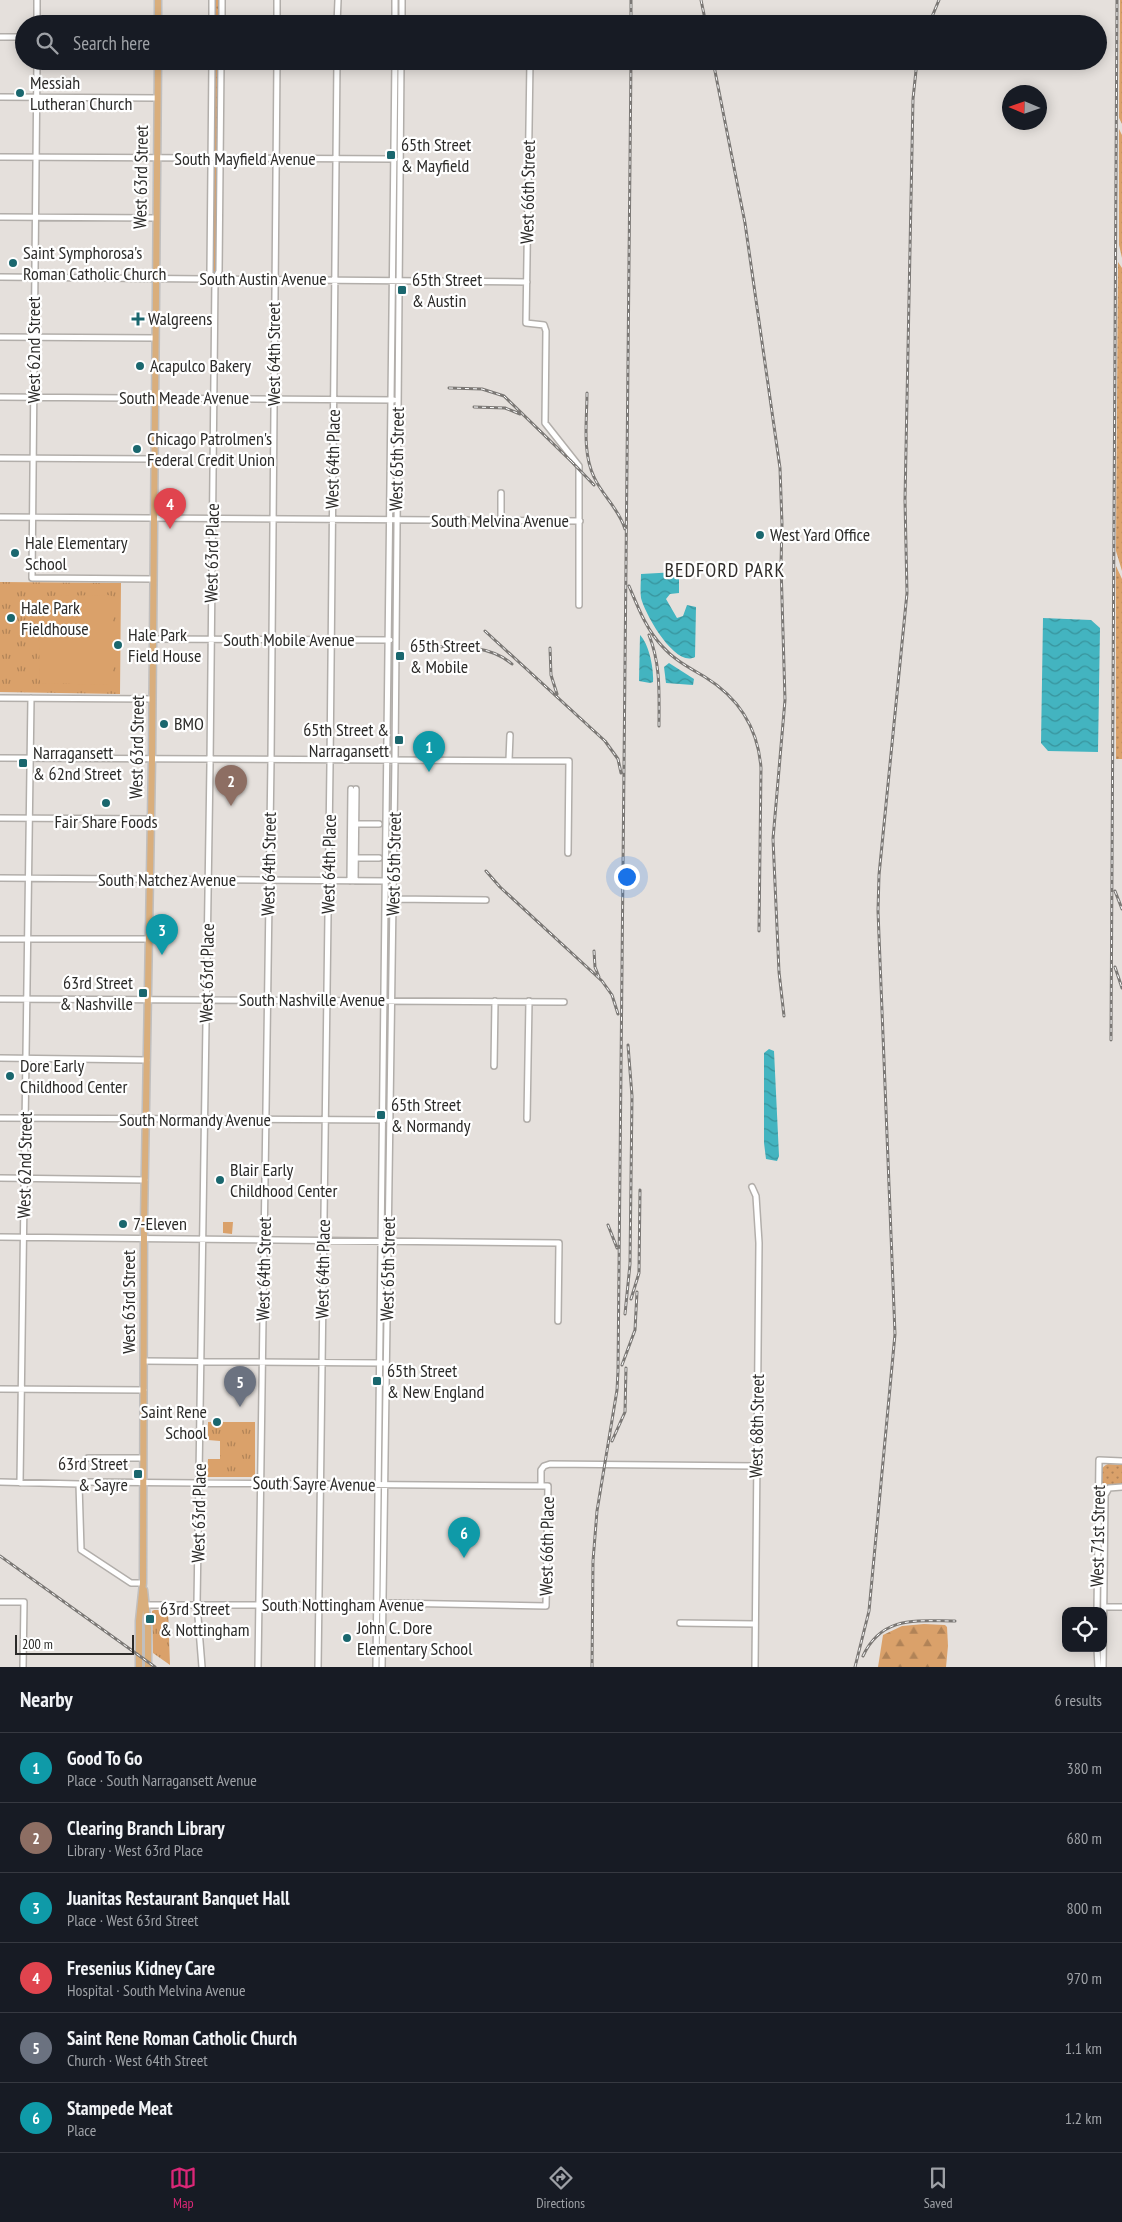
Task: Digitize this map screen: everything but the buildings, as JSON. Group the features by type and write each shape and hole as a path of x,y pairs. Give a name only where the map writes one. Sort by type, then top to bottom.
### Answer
{"main road":[{"path":"158,0 158,15"},
{"name":"West 63rd Street","path":"148,1667 143,1583 144,1238 152,759 158,70"},
{"name":"West 63rd Street","path":"139,1667 144,1605"}],"street":[{"path":"37,0 37,15"},
{"path":"212,0 212,15"},
{"path":"222,0 222,15"},
{"path":"277,0 277,15"},
{"path":"337,15 338,0"},
{"path":"395,0 395,15"},
{"path":"402,0 402,15"},
{"path":"0,37 15,37"},
{"name":"West 62nd Street","path":"37,70 32,578 153,579"},
{"name":"West 63rd Place","path":"212,70 210,273 215,279"},
{"name":"West 63rd Place","path":"202,1667 197,1604 210,759 215,279 219,271 221,70"},
{"name":"West 64th Street","path":"258,1667 271,760 276,70"},
{"name":"West 64th Place","path":"318,1667 332,640 337,70"},
{"name":"West 65th Street","path":"376,1667 385,1485 395,760 397,520 392,367 395,70"},
{"name":"West 65th Street","path":"382,1667 378,1484 388,640 394,400 398,367 401,70"},
{"name":"West 66th Street","path":"530,70 526,323 544,325 546,331 546,423 580,466 580,521"},
{"path":"0,97 157,98"},
{"name":"South Mayfield Avenue","path":"0,157 400,160"},
{"path":"0,217 156,218"},
{"name":"South Austin Avenue","path":"0,277 527,282"},
{"path":"0,337 155,338"},
{"path":"392,367 398,367"},
{"name":"South Meade Avenue","path":"0,397 394,400"},
{"path":"0,458 154,459"},
{"path":"501,493 501,520"},
{"name":"South Melvina Avenue","path":"0,517 580,521"},
{"path":"579,606 580,521"},
{"name":"South Mobile Avenue","path":"153,639 396,640"},
{"path":"0,698 152,699"},
{"name":"West 62nd Street","path":"20,1483 32,698"},
{"path":"509,760 510,735"},
{"path":"0,758 569,761 568,853"},
{"path":"353,881 354,789"},
{"path":"0,818 151,819"},
{"path":"353,824 380,824"},
{"path":"353,858 379,858"},
{"name":"South Natchez Avenue","path":"0,878 393,881"},
{"path":"385,899 486,900"},
{"path":"0,938 149,939"},
{"name":"South Nashville Avenue","path":"0,999 564,1002"},
{"path":"494,1066 495,1001"},
{"path":"527,1118 528,1002"},
{"path":"0,1058 147,1060"},
{"name":"South Normandy Avenue","path":"0,1118 390,1120"},
{"path":"0,1178 145,1180"},
{"name":"West 68th Street","path":"752,1187 756,1196 759,1243 755,1667"},
{"path":"0,1237 559,1243 558,1321"},
{"path":"144,1361 386,1362"},
{"path":"0,1389 144,1390"},
{"path":"88,1458 143,1458"},
{"name":"West 71st Street","path":"1097,1607 1098,1460 1122,1460"},
{"path":"542,1486 541,1470 544,1466 550,1464 756,1466"},
{"path":"0,1482 79,1484 81,1550 131,1583 143,1583"},
{"name":"South Sayre Avenue","path":"86,1482 548,1486"},
{"name":"West 66th Place","path":"546,1606 548,1486"},
{"name":"West 71st Street","path":"1104,1607 1107,1489 1122,1487"},
{"path":"0,1602 24,1602 23,1667"},
{"name":"South Nottingham Avenue","path":"144,1605 546,1606"},
{"path":"1107,1607 1122,1608"},
{"path":"680,1623 755,1624"},
{"path":"1097,1652 1098,1667"},
{"name":"West 71st Street","path":"1103,1652 1103,1667"}],"green space":[{"path":"214,0 219,0 219,15 213,15"},
{"path":"1120,0 1122,0 1122,124 1119,118"},
{"path":"213,70 219,70 218,153 213,152"},
{"path":"1119,129 1122,135 1122,258 1119,245"},
{"path":"213,164 218,164 217,272 212,272"},
{"path":"1118,262 1122,268 1122,571 1116,551"},
{"path":"1116,566 1122,579 1122,759 1116,759"},
{"path":"0,582 121,583 120,694 0,692"},
{"path":"41,596 112,596 112,683 109,685 40,683 38,600"},
{"path":"223,1222 233,1222 232,1234 223,1233"},
{"name":"Saint Rene School","path":"208,1422 255,1422 255,1477 207,1477 208,1459 220,1459 220,1441 208,1440"},
{"path":"1108,1464 1122,1465 1122,1486 1101,1485 1101,1470"},
{"path":"168,1610 170,1665 153,1653 152,1611"},
{"path":"945,1625 947,1627 946,1667 878,1667 883,1635 902,1626"}],"water":[{"path":"679,573 679,593 670,594 666,599 677,618 683,616 687,605 696,607 695,657 687,658 679,655 670,647 648,616 641,598 641,574"},
{"path":"1043,618 1091,620 1100,628 1098,752 1048,751 1041,743"},
{"path":"640,635 646,644 652,664 653,682 650,683 639,681"},
{"path":"669,663 694,679 693,685 666,683 664,667"},
{"path":"769,1049 774,1051 779,1156 777,1161 766,1159 764,1143 764,1053"}],"railway":[{"path":"631,0 631,15"},
{"path":"701,0 704,15"},
{"path":"933,15 939,0"},
{"path":"1111,1040 1117,0"},
{"path":"592,1667 593,1561 597,1511 617,1390 618,1371 631,70"},
{"path":"715,70 745,223 780,468 785,700 773,839 779,972 784,1016"},
{"path":"855,1667 869,1611 895,1334 878,911 879,875 907,593 905,500 913,99 916,70"},
{"path":"449,388 482,389 504,396 574,464"},
{"path":"587,393 586,436 590,467 597,484 619,515 625,529"},
{"path":"474,407 505,408 520,414"},
{"path":"570,460 594,485"},
{"path":"629,586 643,618 656,639 677,660 728,694 745,715 756,740 761,768 759,931"},
{"path":"485,631 605,741 618,759 621,773"},
{"path":"649,635 656,658 659,691 659,726"},
{"path":"414,647 465,647 478,649 502,657 512,664"},
{"path":"550,648 551,675 557,694"},
{"path":"486,871 500,887 602,981 612,995 618,1014"},
{"path":"1115,891 1122,909"},
{"path":"594,951 595,967 599,977"},
{"path":"1115,967 1122,988"},
{"path":"625,1314 630,1264 632,1096 628,1045"},
{"path":"631,1299 639,1273 640,1190"},
{"path":"608,1225 617,1248"},
{"path":"622,1365 635,1330 637,1292"},
{"path":"612,1441 625,1412 626,1368"},
{"path":"0,1556 155,1667"},
{"path":"863,1656 880,1633 890,1627 914,1621 955,1621"}],"place":[{"name":"Messiah Lutheran Church","path":"20,93"},
{"name":"65th Street & Mayfield","path":"391,155"},
{"name":"Saint Symphorosa's Roman Catholic Church","path":"13,263"},
{"name":"65th Street & Austin","path":"402,290"},
{"name":"Walgreens","path":"138,319"},
{"name":"Acapulco Bakery","path":"140,366"},
{"name":"Chicago Patrolmen's Federal Credit Union","path":"137,449"},
{"name":"Fresenius Kidney Care","path":"170,529"},
{"name":"West Yard Office","path":"760,535"},
{"name":"Hale Elementary School","path":"15,553"},
{"name":"Hale Park Fieldhouse","path":"11,618"},
{"name":"Hale Park Field House","path":"118,645"},
{"name":"65th Street & Mobile","path":"400,656"},
{"name":"BMO","path":"164,724"},
{"name":"65th Street & Narragansett","path":"399,740"},
{"name":"Narragansett & 62nd Street","path":"23,763"},
{"name":"Good To Go","path":"429,772"},
{"name":"Fair Share Foods","path":"106,803"},
{"name":"Clearing Branch Library","path":"231,806"},
{"name":"Juanitas Restaurant Banquet Hall","path":"162,955"},
{"name":"63rd Street & Nashville","path":"143,993"},
{"name":"Dore Early Childhood Center","path":"10,1076"},
{"name":"65th Street & Normandy","path":"381,1115"},
{"name":"Blair Early Childhood Center","path":"220,1180"},
{"name":"7-Eleven","path":"123,1224"},
{"name":"65th Street & New England","path":"377,1381"},
{"name":"Saint Rene Roman Catholic Church","path":"240,1407"},
{"name":"Saint Rene School","path":"217,1422"},
{"name":"63rd Street & Sayre","path":"138,1474"},
{"name":"Stampede Meat","path":"464,1558"},
{"name":"63rd Street & Nottingham","path":"150,1619"},
{"name":"John C. Dore Elementary School","path":"347,1638"}],"district":[{"name":"BEDFORD PARK","path":"725,570"}]}
